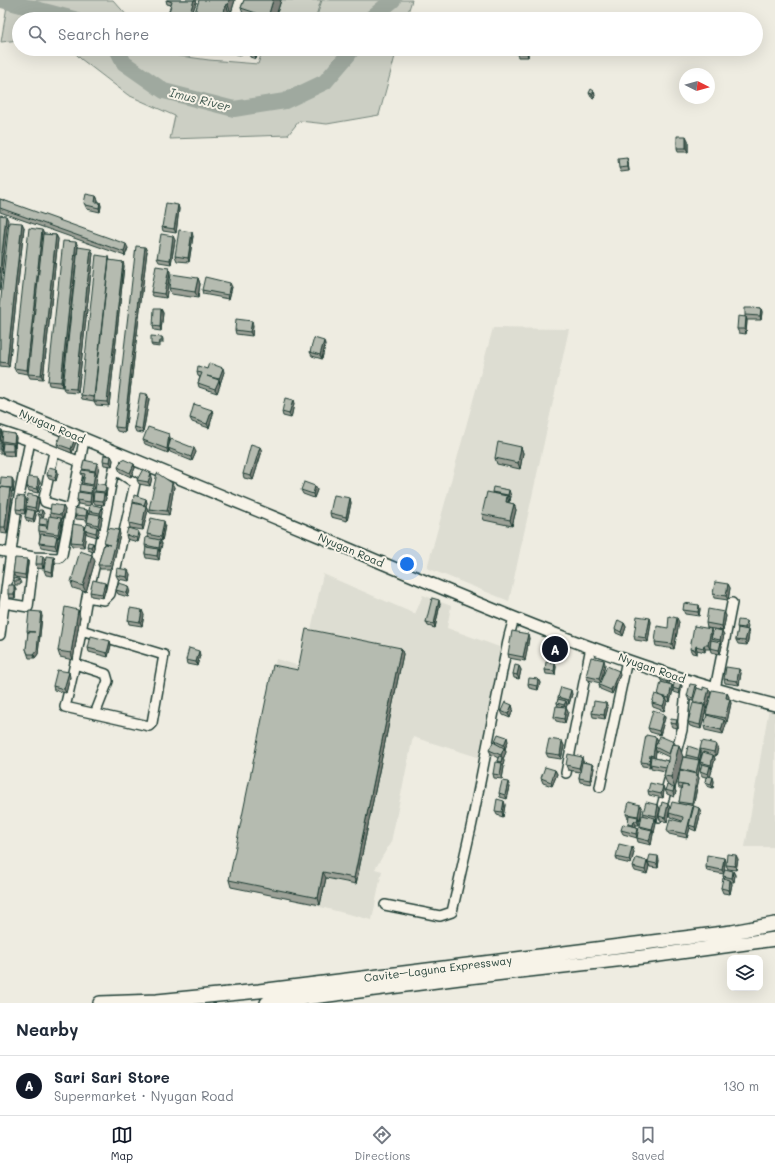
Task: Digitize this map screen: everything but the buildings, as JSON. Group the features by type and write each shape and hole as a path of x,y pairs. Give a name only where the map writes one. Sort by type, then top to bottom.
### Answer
{"highway":[{"name":"Cavite–Laguna Expressway","path":"100,1003 157,1001 252,992 672,940 732,932 775,924"},
{"name":"Cavite–Laguna Expressway","path":"267,1003 460,978 651,956 775,938"}],"main road":[{"name":"Nyugan Road","path":"0,404 514,618 627,660 715,689 775,705"}],"street":[{"path":"0,431 30,441 80,462"},
{"path":"0,551 34,557 59,558 62,556 72,510 84,440"},
{"path":"0,635 17,507 30,441"},
{"path":"54,452 44,498 45,502 72,510"},
{"path":"81,630 164,655 152,723 150,726 65,707 75,664 81,630 87,597 99,547 117,453"},
{"path":"87,597 104,600 110,594 135,483 114,469"},
{"path":"4,603 28,607 34,557"},
{"path":"715,689 732,603"},
{"path":"385,905 440,916 452,912 514,618"},
{"path":"566,773 591,647"},
{"path":"600,787 614,715 627,660"},
{"path":"75,664 106,674 108,680 95,714"},
{"path":"659,818 682,730 687,680"}],"shaded area":[{"path":"8,0 113,0 124,12 12,12 12,41 1,42"},
{"path":"280,0 321,0 317,12 277,12"},
{"path":"322,0 412,0 408,12 318,12"},
{"path":"78,56 180,56 258,64 261,56 395,56 379,115 327,124 299,121 288,135 170,139 175,116 128,95"},
{"path":"493,328 569,329 509,601 427,568"},
{"path":"323,574 415,614 423,595 451,606 447,628 502,648 481,758 413,737 391,842 375,869 382,871 372,920 233,885 276,659 303,667"},
{"path":"769,708 775,710 775,847 745,847"}],"waterway":[{"name":"Imus River","path":"2,0 47,12"},
{"name":"Imus River","path":"378,12 393,0"},
{"name":"Imus River","path":"120,56 124,63 164,91 234,109 285,101 325,82 347,56"}],"place":[{"name":"Sari Sari Store","path":"555,649"}]}
